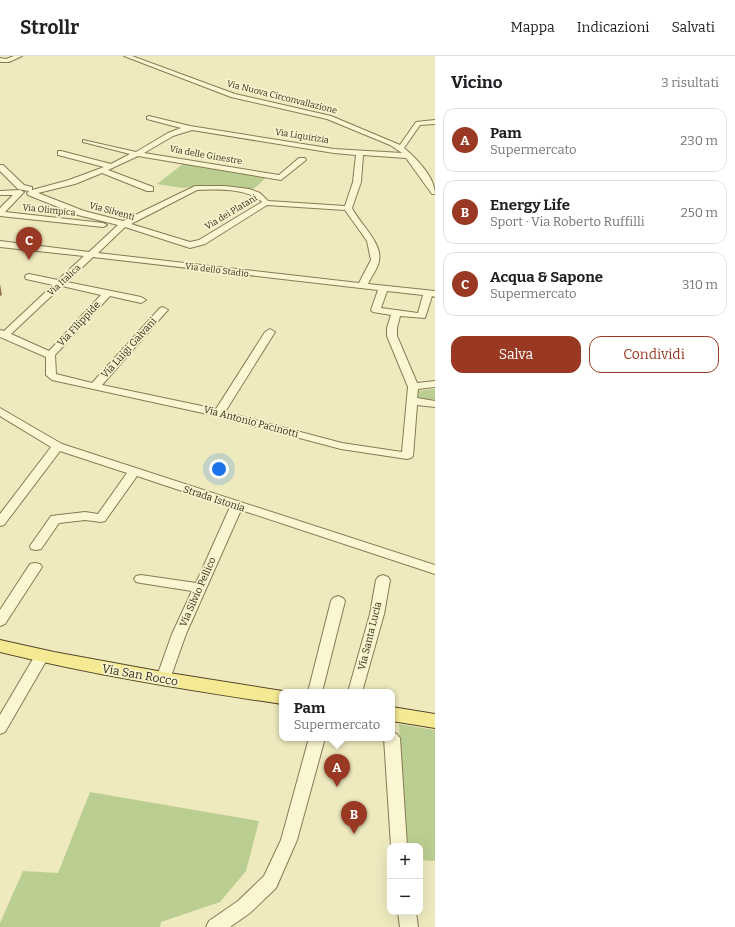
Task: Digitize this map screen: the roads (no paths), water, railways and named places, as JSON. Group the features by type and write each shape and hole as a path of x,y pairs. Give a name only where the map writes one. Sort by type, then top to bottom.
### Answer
{"main road":[{"name":"Via San Rocco","path":"0,646 42,656 163,679 279,697"},
{"path":"395,714 435,721"}],"street":[{"path":"0,60 7,61 19,56"},
{"name":"Via Nuova Circonvallazione","path":"127,56 233,96 329,117 401,148 414,161 435,192"},
{"name":"Via Liquirizia","path":"149,118 192,128 306,147 360,153 410,156"},
{"path":"401,148 418,123 435,122"},
{"name":"Via Liquirizia","path":"0,192 28,192 59,186 137,154 183,129 192,128"},
{"name":"Via delle Ginestre","path":"85,141 263,184 281,178 302,160"},
{"path":"61,153 110,166"},
{"path":"360,153 357,182 348,208 351,215 371,241 375,260 362,286"},
{"path":"0,167 28,192 0,213"},
{"path":"100,170 150,189"},
{"name":"Via dei Platani","path":"190,245 202,242 266,202 263,198 263,184"},
{"name":"Via Italica","path":"2,334 61,283 122,226 195,188 263,184"},
{"name":"Via Silventi","path":"28,192 81,213 190,245"},
{"path":"266,202 348,208"},
{"name":"Via Olimpica","path":"0,213 122,226"},
{"name":"Via dello Stadio","path":"0,244 431,293"},
{"path":"29,277 141,300"},
{"path":"383,288 376,310 422,316 431,293"},
{"name":"Via Filippide","path":"50,355 108,294"},
{"name":"Via Luigi Galvani","path":"95,386 163,310"},
{"path":"396,313 392,328 392,336 413,386 412,401 435,404"},
{"path":"219,413 270,332"},
{"path":"2,334 50,355"},
{"name":"Via Antonio Pacinotti","path":"50,355 49,371 51,375 56,378 219,413 341,446 407,456 412,401"},
{"path":"413,386 435,384"},
{"name":"Strada Istonia","path":"0,411 58,446 435,570"},
{"path":"0,522 58,446"},
{"path":"36,546 56,519 85,516 101,518 134,472"},
{"name":"Via Silvio Pellico","path":"163,679 179,634 237,506"},
{"path":"0,621 35,567"},
{"path":"141,579 200,588"},
{"name":"Via Santa Lucia","path":"357,689 377,614 383,580"},
{"path":"316,689 338,601"},
{"path":"0,728 42,656"},
{"path":"215,927 244,907 270,882 289,840 316,741"},
{"path":"392,741 399,843"},
{"path":"407,915 409,927"}],"place":[{"name":"Acqua & Sapone","path":"29,260"},
{"name":"Pam","path":"337,787"},
{"name":"Energy Life","path":"354,834"}]}
